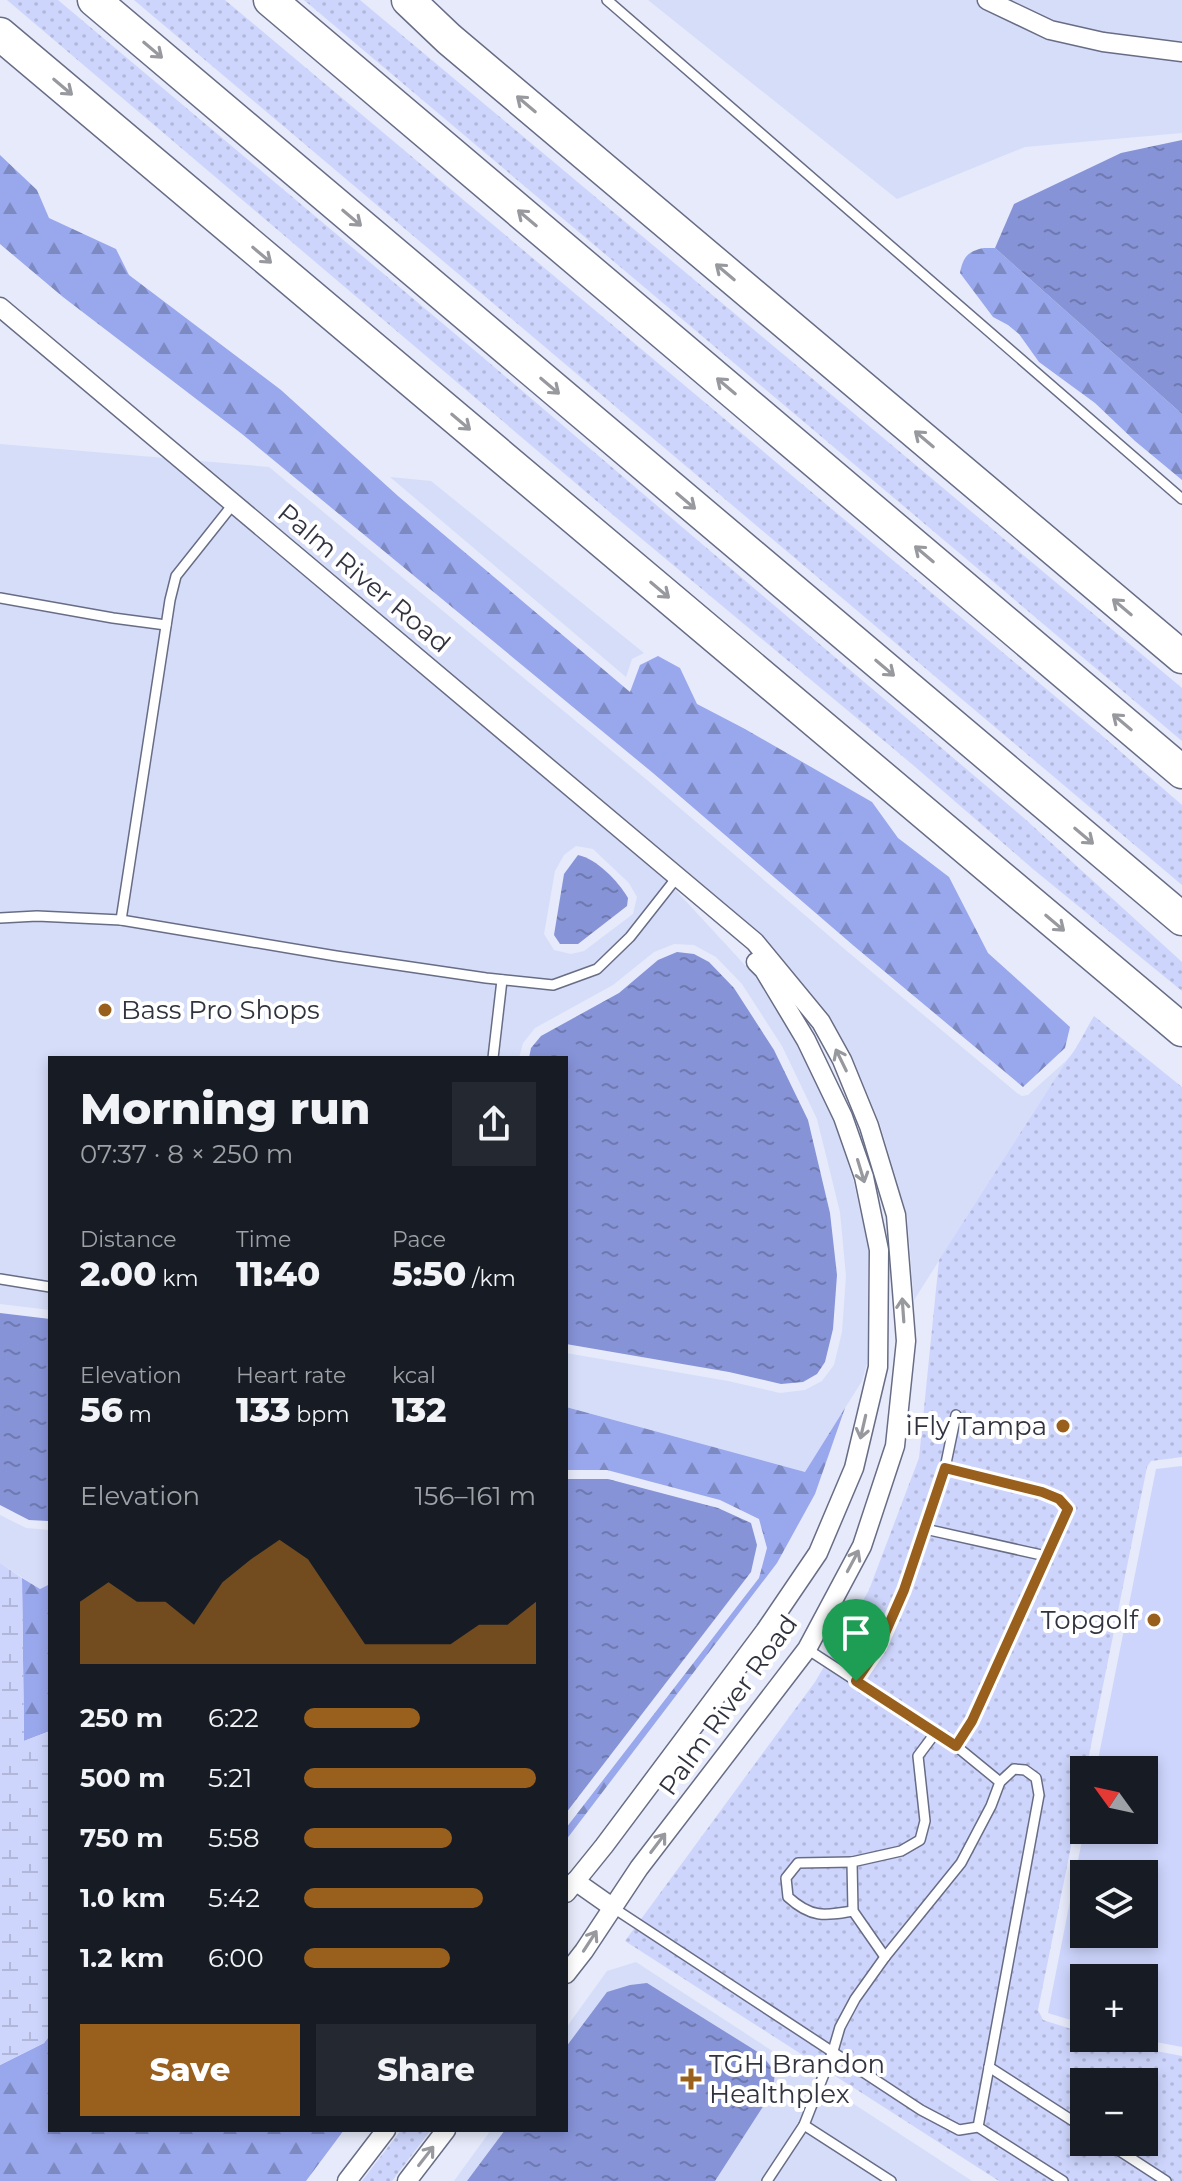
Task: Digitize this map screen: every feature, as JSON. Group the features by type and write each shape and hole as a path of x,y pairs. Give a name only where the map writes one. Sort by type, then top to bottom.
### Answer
{"highway":[{"path":"94,0 1182,919"},
{"path":"270,0 1182,772"},
{"path":"398,0 449,39 1182,657"},
{"path":"408,0 449,39"},
{"path":"0,34 1182,1030"}],"street":[{"path":"987,0 1050,30 1103,42 1182,52"},
{"name":"Palm River Road","path":"0,307 678,876 764,970 806,1040 843,1117 864,1177 879,1250 878,1367 854,1468 818,1553 765,1631 570,1887"},
{"name":"Palm River Road","path":"568,1971 639,1868 807,1649 862,1546 895,1446 906,1341 896,1215 869,1126 842,1060 821,1022 755,942 693,891"},
{"path":"570,1887 612,1907"},
{"path":"347,2181 384,2132"},
{"path":"407,2181 444,2132"}],"lane":[{"path":"607,0 1182,499"},
{"path":"121,920 176,576 234,503"},
{"path":"0,598 166,625"},
{"path":"0,918 37,916 121,920 282,948 553,985 597,969 630,937 678,876"},
{"path":"493,1056 502,980"},
{"path":"0,1279 48,1287"},
{"path":"856,1681 879,1647 904,1590 945,1468 956,1415"},
{"path":"945,1468 1042,1492 1059,1499 1068,1509 972,1721 956,1746"},
{"path":"925,1529 1046,1556"},
{"path":"807,1649 936,1732 1000,1782"},
{"path":"853,1911 824,1916 800,1908 788,1897 786,1878 798,1863 852,1862 901,1851 920,1840 925,1821 918,1756 936,1732"},
{"path":"767,2181 804,2125 847,2013 885,1957 961,1863 1000,1782 1014,1769 1025,1770 1036,1778 1039,1795 978,2127"},
{"path":"852,1862 853,1911 885,1957"},
{"path":"612,1907 921,2110 959,2130 978,2127 1063,2181"},
{"path":"989,2067 1070,2119"},
{"path":"804,2125 891,2181"},
{"path":"1128,2156 1166,2181"}],"shaded area":[{"path":"648,0 1182,0 1182,133 1025,147 897,199"},
{"path":"0,444 165,458 670,884 755,976 797,1044 833,1119 853,1179 869,1250 867,1364 862,1381 805,1472 568,1408 568,1353 780,1393 805,1390 822,1381 834,1365 842,1332 846,1276 840,1212 817,1119 782,1046 742,984 716,957 694,945 674,944 654,952 613,985 535,1028 523,1043 520,1056 48,1056 48,1310 0,1304","holes":["576,846 593,849 629,883 637,897 633,914 584,951 571,954 554,950 544,934 555,871 564,855"]},
{"path":"200,461 269,467 647,780 1017,1093 1028,1095 1067,1060 914,1300 907,1215 880,1124 852,1056 830,1016 764,936"},
{"path":"390,477 431,481 644,653 632,659 626,677"},
{"path":"0,1515 26,1528 48,1530 48,1585 40,1589 0,1563"},
{"name":"TGH Brandon Healthplex","path":"636,1962 972,2181 454,2181 490,2132 568,2132 568,2025 607,1971"}],"green space":[{"path":"7,0 58,0 473,349 1025,819 1182,962 1182,991 612,514"},
{"path":"134,0 225,0 1106,739 1182,805 1182,885"},
{"path":"304,0 360,0 1182,688 1182,741"},
{"path":"0,155 37,190 49,218 116,249 129,275 281,390 398,496 630,692 640,665 658,656 680,668 697,704 872,802 898,838 949,877 988,953 1070,1027 1065,1048 1023,1087 653,773 242,434 63,297 0,244"},
{"path":"984,248 995,248 1182,414 1182,480 1095,403 1039,362 1019,334 993,317 960,273 967,256"},
{"path":"1094,1016 1182,1087 1182,1457 1151,1461 1147,1467 1089,1756 1070,1756 1071,1844 1038,2010 1043,2020 1070,2029 1070,2052 1158,2051 1182,2056 1182,2181 999,2181 625,1941 815,1682 869,1590 919,1458 939,1260"},
{"path":"568,1408 805,1472 845,1408 815,1494 777,1563 568,1837 568,1825 759,1578 767,1548 759,1519 720,1500 607,1470 568,1470"},
{"name":"Topgolf","path":"1182,1466 1182,2047 1158,2042 1158,1964 1070,1964 1070,2020 1048,2013 1070,1901 1070,1948 1158,1948 1158,1860 1078,1860 1081,1844 1158,1844 1158,1756 1099,1756 1156,1469"},
{"path":"0,1563 22,1578 24,1741 48,1732 48,2038 44,2043 0,2065"},
{"path":"22,1578 40,1589 48,1585 48,1732 24,1741"},
{"path":"48,2038 48,2132 343,2132 306,2181 0,2181 0,2065 44,2043"},
{"path":"399,2132 429,2132 392,2181 362,2181"}],"water":[{"path":"1182,140 1182,414 995,248 1014,204 1121,153"},
{"path":"578,855 600,866 613,878 628,898 627,906 578,944 560,944 554,935 564,874"},
{"path":"677,952 694,954 709,962 734,988 774,1050 808,1120 830,1213 837,1275 833,1329 825,1362 817,1374 803,1382 781,1384 568,1344 568,1056 529,1056 531,1048 541,1036 619,993 658,960"},
{"path":"0,1313 48,1319 48,1521 29,1520 0,1505"},
{"path":"568,1479 608,1479 718,1508 751,1523 757,1545 751,1572 568,1810"},
{"name":"TGH Brandon Healthplex","path":"647,1983 761,2054 775,2072 773,2091 715,2181 467,2181 504,2132 568,2132 568,2044 607,1992"}],"place":[{"name":"Bass Pro Shops","path":"105,1010"},
{"name":"iFly Tampa","path":"1063,1426"},
{"name":"Topgolf","path":"1154,1620"},
{"name":"TGH Brandon Healthplex","path":"691,2079"}],"route":[{"path":"945,1468 1042,1492 1059,1499 1068,1509 972,1721 956,1746 856,1681 879,1647 904,1590 945,1468"}]}
